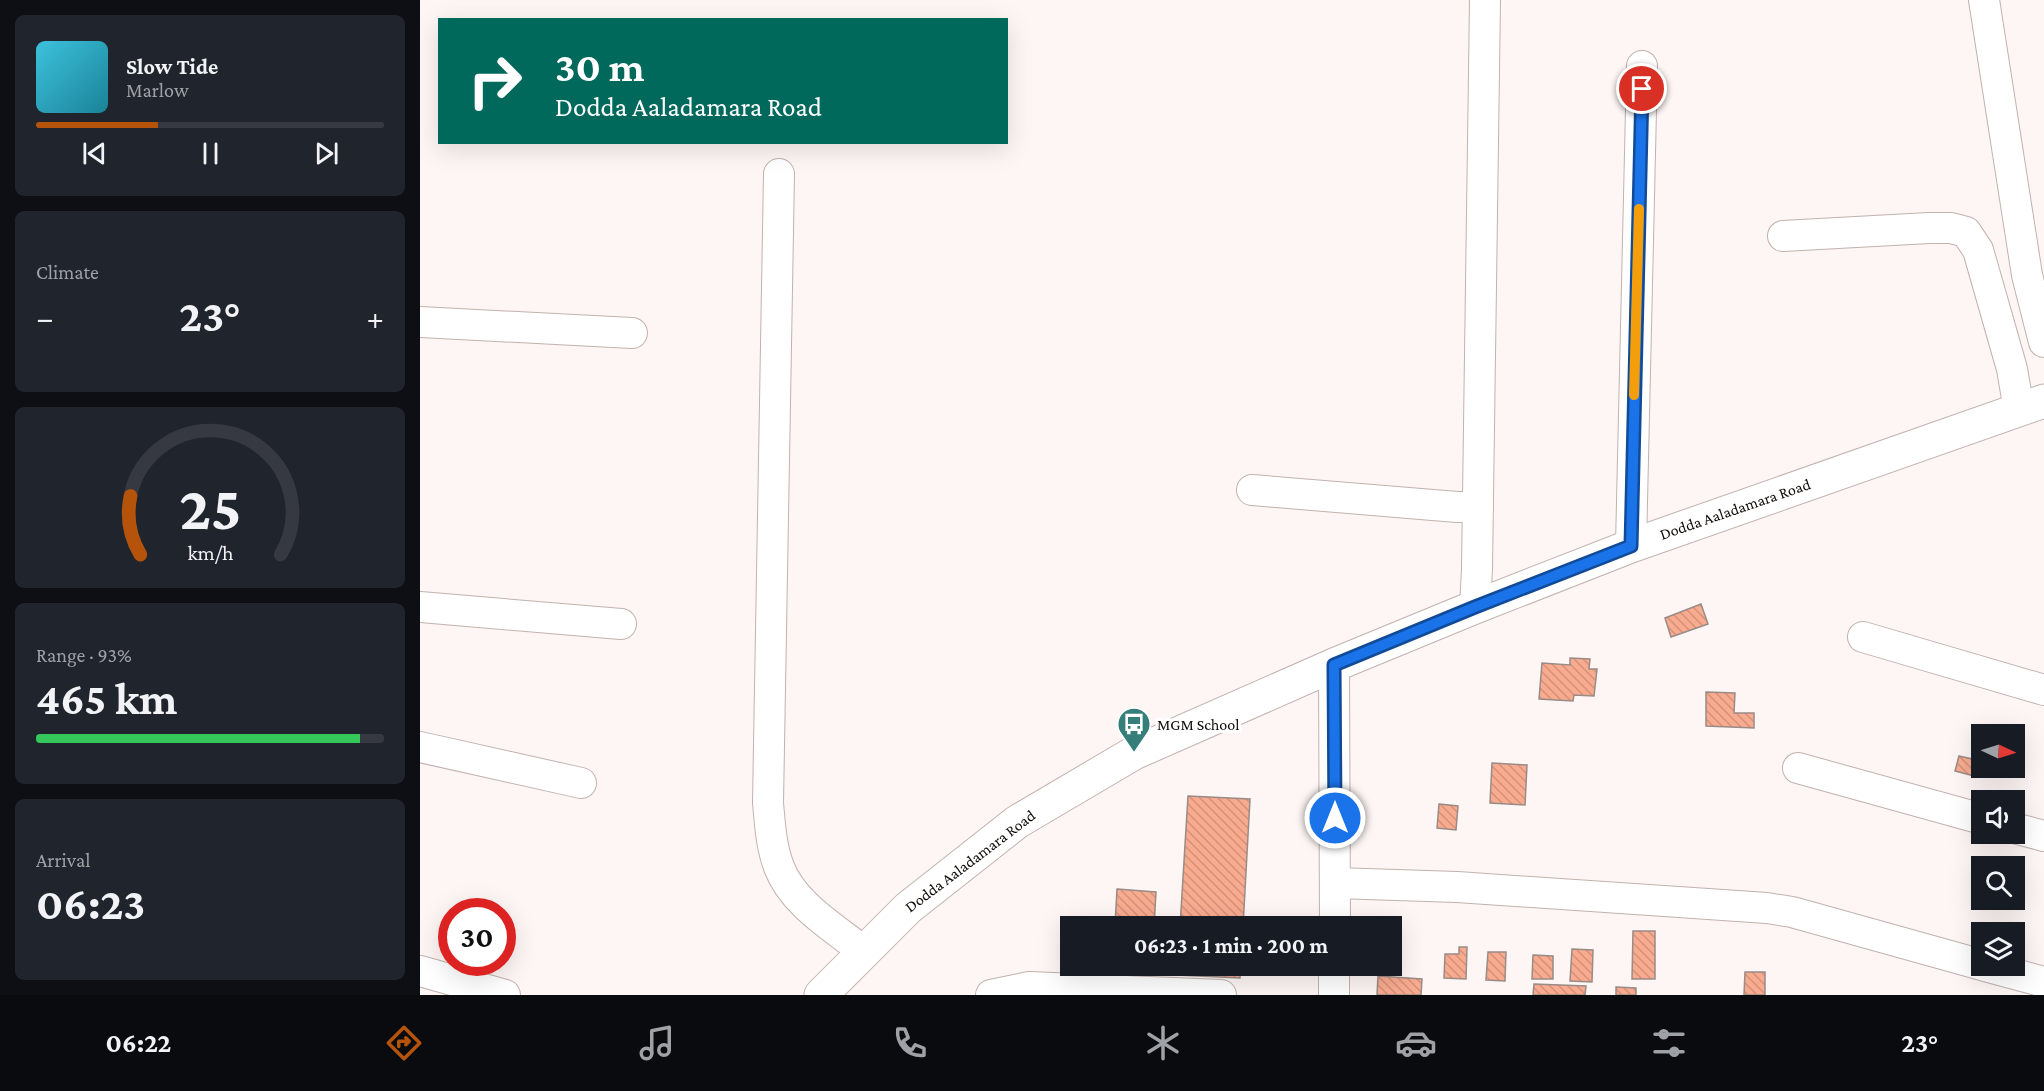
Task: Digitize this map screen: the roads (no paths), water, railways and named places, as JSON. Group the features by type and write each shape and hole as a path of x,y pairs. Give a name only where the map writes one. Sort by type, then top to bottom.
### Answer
{"main road":[{"name":"Dodda Aaladamara Road","path":"821,995 908,908 1017,822 1134,753 1334,665 1631,546 2032,405"}],"street":[{"path":"1475,607 1485,0"},
{"path":"1984,0 2027,275 2044,342"},
{"path":"1631,546 1642,66"},
{"path":"779,174 768,803 771,834 779,868 799,900 863,951"},
{"path":"1783,236 1929,228 1951,228 1966,232 1978,250 2012,369 2032,405"},
{"path":"420,322 632,333"},
{"path":"1251,490 1478,507"},
{"path":"420,607 621,624"},
{"path":"1863,637 2044,690"},
{"path":"1334,665 1335,916"},
{"path":"420,747 581,783"},
{"path":"1798,768 1971,816"},
{"path":"2025,831 2044,836"},
{"path":"1336,883 1458,887 1767,908 1792,912 1971,963"},
{"path":"420,971 505,995"},
{"path":"1334,976 1334,995"},
{"path":"2021,976 2044,982"},
{"path":"991,995 1029,987 1221,995"}],"place":[{"name":"MGM School","path":"1134,753"}]}
